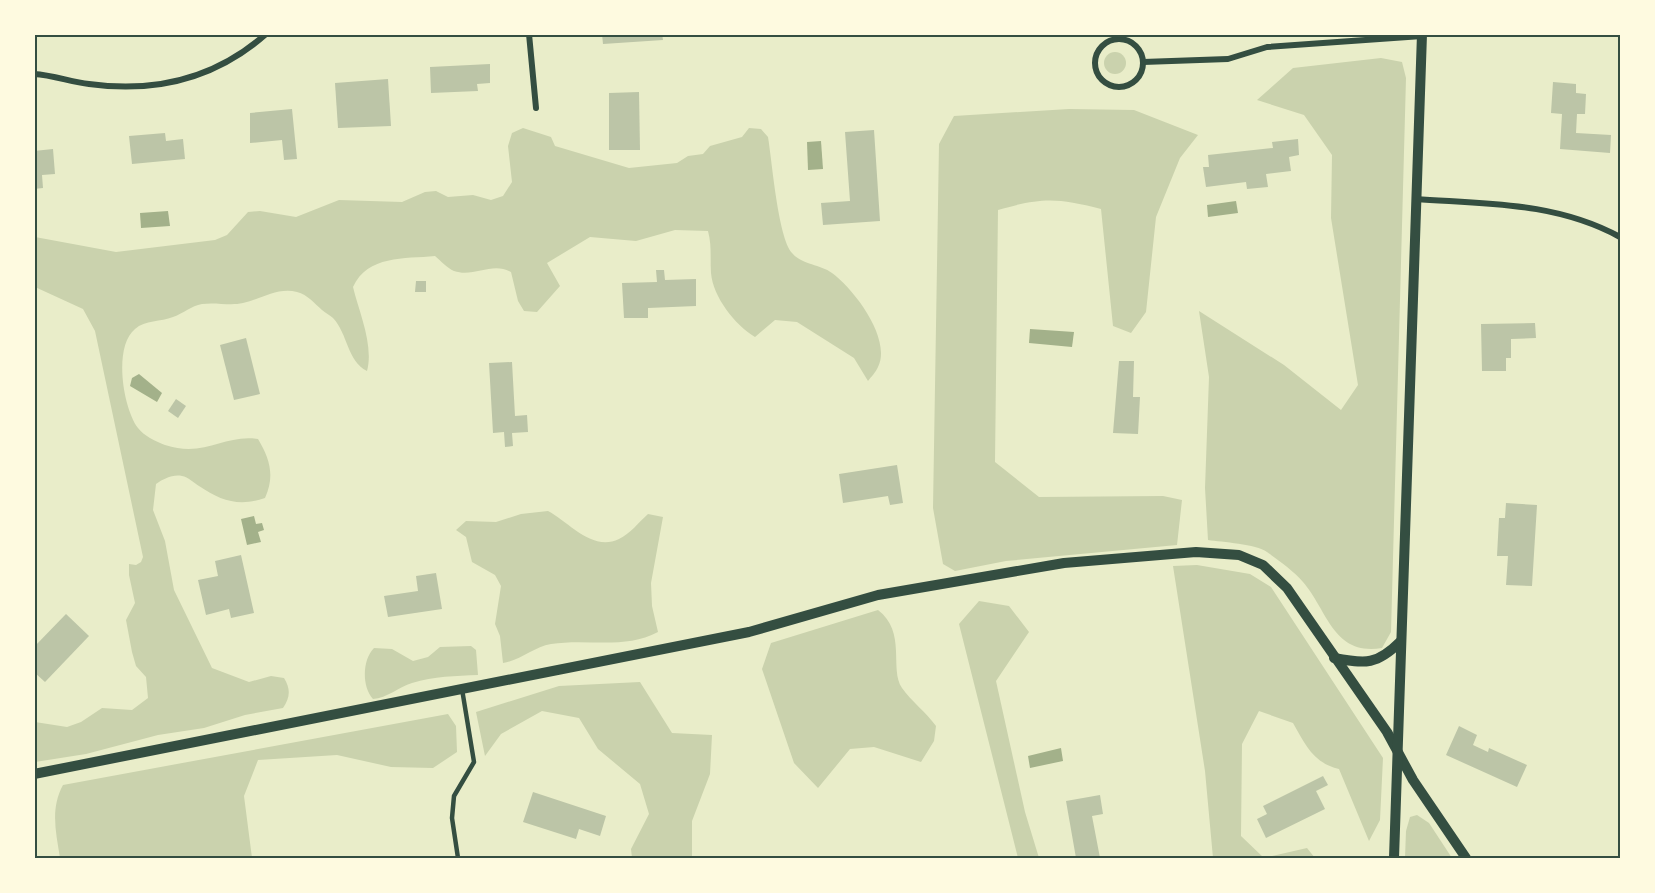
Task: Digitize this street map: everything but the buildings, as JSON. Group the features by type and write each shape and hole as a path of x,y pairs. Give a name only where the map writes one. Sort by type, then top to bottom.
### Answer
{"street":[{"path":"34,74 110,87 159,86 196,77 228,63 266,34"},
{"path":"529,34 536,108"},
{"path":"1143,62 1228,59 1267,47 1422,35 1394,858"},
{"path":"1120,39 1133,44 1143,62 1138,78 1124,87 1108,85 1102,80 1095,65 1096,57 1102,46 1120,39"},
{"path":"1416,199 1530,206 1572,215 1620,237"},
{"path":"34,774 749,632 839,604 889,593 1064,563 1196,552 1239,555 1263,565 1287,588 1386,732 1449,836 1467,858"},
{"path":"1334,658 1371,662 1387,656 1401,641"}],"lane":[{"path":"458,858 452,818 454,796 474,762 462,689"}],"shaded area":[{"path":"1115,52 1123,55 1126,63 1123,71 1115,74 1107,71 1104,63 1107,55"},
{"path":"1381,58 1402,62 1406,78 1391,632 1382,648 1366,649 1352,645 1342,638 1303,582 1267,552 1247,545 1208,540 1205,488 1209,377 1199,311 1284,365 1341,410 1358,385 1331,218 1332,155 1304,115 1257,100 1293,68"},
{"path":"1069,109 1134,110 1198,135 1180,158 1156,217 1146,312 1131,333 1113,326 1101,209 1061,201 1039,201 998,210 995,462 1039,497 1163,496 1182,500 1177,545 1006,561 955,571 943,564 933,508 939,144 954,116"},
{"path":"523,128 551,137 555,146 629,168 677,163 688,156 703,154 710,146 742,137 749,128 761,129 768,137 779,216 787,244 796,257 832,273 841,280 860,302 880,343 881,356 875,373 868,381 854,358 797,322 775,320 755,337 747,332 726,310 716,291 711,273 708,231 675,230 636,241 590,237 547,263 560,286 537,312 524,311 518,301 511,272 504,269 461,273 451,270 435,256 399,259 377,264 368,269 353,287 369,350 367,371 355,361 333,318 308,297 297,292 276,292 238,304 202,304 168,319 143,324 135,329 128,338 122,363 128,407 140,431 165,445 192,449 246,438 258,439 266,454 270,468 270,482 265,498 247,502 230,501 207,491 189,479 175,476 156,484 153,510 165,541 174,590 212,668 249,682 271,676 284,678 289,690 288,697 283,708 245,715 204,728 158,735 86,754 35,762 35,722 67,727 81,722 102,708 132,710 148,698 146,677 136,666 126,620 135,603 129,564 136,565 143,557 95,331 83,309 35,287 35,237 116,252 215,240 227,235 248,212 260,211 296,217 339,200 402,202 425,192 436,191 448,197 473,195 491,200 503,196 512,182 508,146 512,133"},
{"path":"821,141 823,169 808,170 807,142"},
{"path":"1236,201 1238,213 1208,217 1207,205"},
{"path":"168,211 170,226 141,228 140,213"},
{"path":"1030,329 1074,332 1072,347 1029,343"},
{"path":"139,374 162,393 157,402 130,386 132,378"},
{"path":"548,511 581,534 599,542 609,542 623,537 648,514 663,517 651,583 652,606 658,632 632,641 551,644 503,663 500,636 495,624 501,586 495,575 472,562 466,537 456,530 466,521 496,522 521,514"},
{"path":"254,516 256,524 262,523 264,530 258,532 261,542 247,545 241,519"},
{"path":"1197,565 1250,574 1271,587 1383,758 1380,820 1369,841 1339,769 1323,762 1311,752 1293,723 1259,711 1242,744 1241,836 1264,858 1213,858 1205,771 1173,566"},
{"path":"979,601 1009,606 1029,632 996,681 1025,812 1039,858 1018,858 959,624"},
{"path":"878,610 887,619 895,639 898,680 906,693 936,726 934,741 921,762 874,747 850,749 818,788 794,763 762,669 771,643"},
{"path":"471,646 476,650 478,675 420,681 373,699 369,694 365,674 367,659 374,648 392,649 413,661 428,657 440,647"},
{"path":"640,682 672,733 712,735 710,774 692,821 692,858 632,858 631,849 649,814 640,784 598,749 579,718 542,711 501,734 485,756 476,712 559,686"},
{"path":"448,714 456,726 457,752 433,768 391,767 337,755 258,760 244,796 252,858 108,858 103,856 60,858 55,812 63,785"},
{"path":"1061,748 1063,761 1030,768 1028,756"},
{"path":"1417,815 1429,823 1452,858 1405,858 1406,831 1410,817"},
{"path":"1307,848 1315,858 1264,858"}]}
